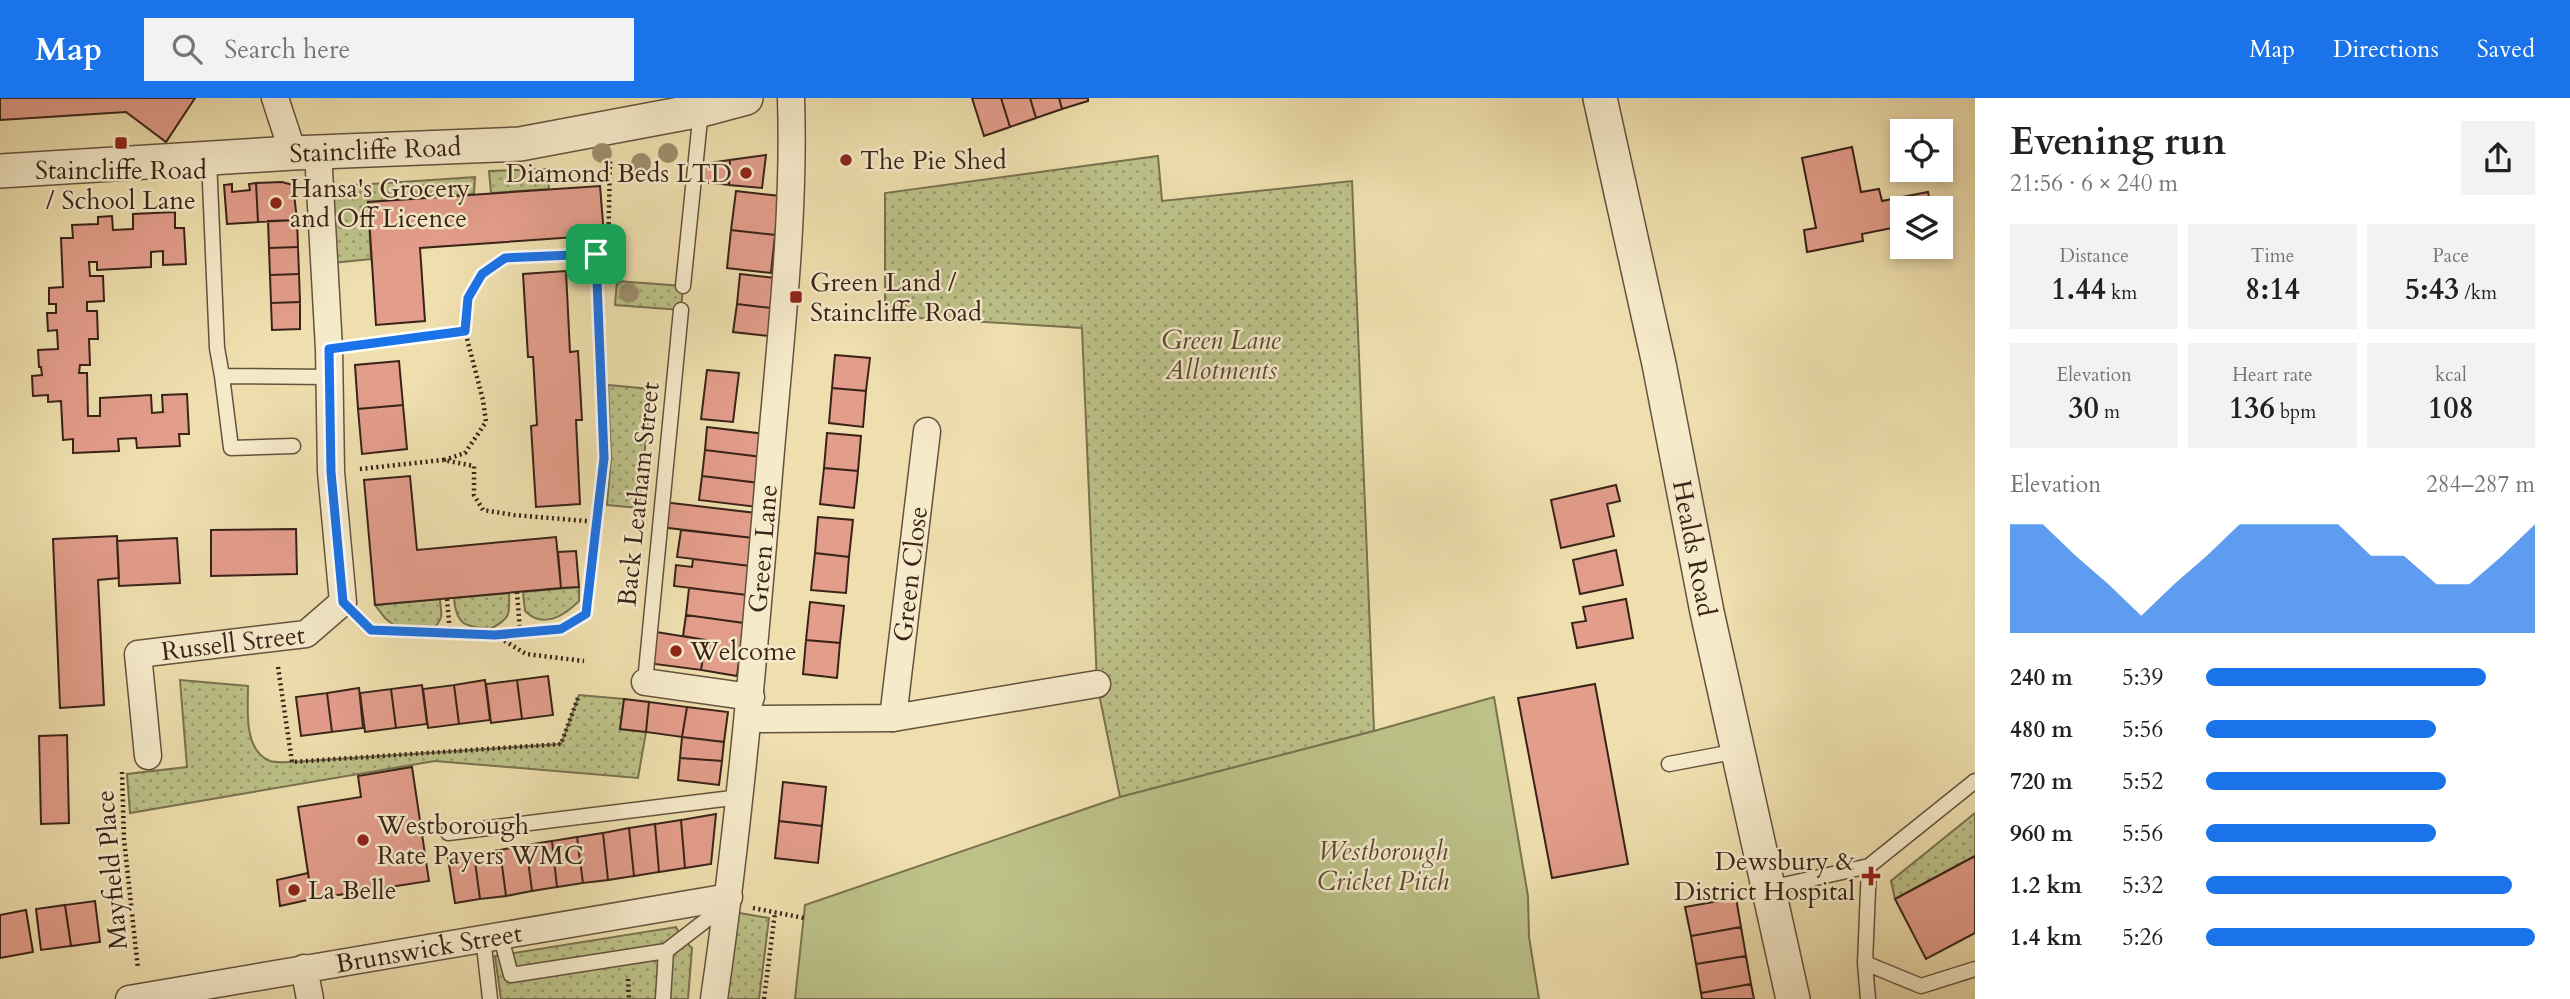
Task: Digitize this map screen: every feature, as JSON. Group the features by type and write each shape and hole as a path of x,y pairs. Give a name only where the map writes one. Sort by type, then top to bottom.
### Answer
{"street":[{"path":"275,98 305,152 329,349 331,472 343,602"},
{"name":"Staincliffe Road","path":"0,171 305,152 520,144 609,129 746,98"},
{"name":"Green Lane","path":"714,999 729,900 749,708 783,316 793,143 791,98"},
{"name":"Healds Road","path":"1601,98 1659,364 1707,612 1793,999"},
{"name":"Green Close","path":"893,718 927,431"},
{"name":"Russell Street","path":"148,756 138,654 306,634 343,602"},
{"path":"645,682 749,708 893,718 1097,684"},
{"name":"Brunswick Street","path":"135,998 492,936 729,900"},
{"path":"304,968 310,999"}],"lane":[{"path":"683,286 701,110"},
{"path":"209,159 217,348 230,448 293,446"},
{"name":"Back Leatham Street","path":"645,682 681,310"},
{"path":"222,376 329,377"},
{"path":"1669,764 1738,751"},
{"path":"1770,888 1869,866 1975,781"},
{"path":"448,833 740,797"},
{"path":"1868,999 1864,963 1869,866"},
{"path":"492,936 511,975 666,951 729,900"},
{"path":"490,999 492,936"},
{"path":"663,999 666,951"},
{"path":"1864,963 1921,986 1975,970"}],"path":[{"path":"331,472 443,460 465,453 486,422 465,331 468,298 482,274 505,258 608,253 611,187 609,129"},
{"path":"343,602 371,630 495,635 561,629 586,614 604,458 596,254"},
{"path":"329,349 465,331"},
{"path":"443,460 474,466 474,495 483,510 598,522"},
{"path":"517,592 520,631"},
{"path":"446,599 450,633"},
{"path":"495,635 526,654 584,661"},
{"path":"273,638 292,762 561,744 579,695"},
{"name":"Mayfield Place","path":"135,998 122,768 148,756"},
{"path":"729,900 804,918"},
{"path":"764,999 775,913"}],"green space":[{"name":"Green Lane Allotments","path":"1158,156 1162,201 1352,181 1374,731 1120,797 1097,684 1082,328 885,316 885,193"},
{"path":"547,169 549,189 491,193 489,171"},
{"path":"475,177 474,194 368,202 371,259 333,263 327,187"},
{"path":"617,281 683,286 681,310 615,305"},
{"path":"608,385 651,389 639,508 607,505 611,457"},
{"path":"579,587 579,601 560,616 539,619 525,611 523,592"},
{"path":"509,593 507,616 490,629 474,627 459,619 454,598"},
{"path":"440,599 441,617 437,625 424,632 399,628 375,605"},
{"path":"180,680 248,686 251,739 261,756 275,762 561,744 579,695 624,699 620,729 646,732 638,778 435,761 130,813 127,774 187,767"},
{"name":"Westborough Cricket Pitch","path":"1494,697 1528,896 1529,937 1539,999 795,999 805,905 1120,797"},
{"path":"1975,813 1975,856 1895,899 1891,881"},
{"path":"734,912 769,918 759,999 721,999"},
{"path":"676,927 682,939 692,948 688,999 501,999 495,956"}],"building":[{"path":"0,98 195,98 166,142 126,112 0,120"},
{"path":"972,98 1001,98 1010,127 984,136"},
{"path":"1001,98 1030,98 1036,118 1010,127"},
{"path":"1030,98 1059,98 1062,109 1036,118"},
{"path":"1059,98 1088,98 1088,101 1062,109"},
{"path":"1852,147 1861,192 1879,189 1882,201 1890,199 1890,228 1862,234 1863,241 1807,252 1804,230 1816,228 1802,158"},
{"name":"Diamond Beds LTD","path":"766,155 762,188 729,185 730,160"},
{"path":"730,160 729,185 694,181 695,165"},
{"name":"Hansa's Grocery and Off Licence","path":"282,182 293,185 297,220 258,222 256,183"},
{"path":"256,183 258,222 227,224 224,185 232,184 232,192 250,190 249,184"},
{"path":"600,186 604,235 420,248 425,321 376,325 368,202"},
{"path":"736,191 780,196 775,235 731,230"},
{"path":"1928,192 1929,196 1908,196"},
{"path":"175,212 175,228 184,228 186,264 163,265 163,251 151,252 151,267 97,270 97,262 89,262 90,276 103,276 104,301 87,302 87,311 97,311 98,339 89,339 90,365 80,365 79,373 87,373 88,416 100,416 100,398 151,395 152,413 163,412 162,395 187,394 189,434 179,434 180,446 137,448 136,438 118,439 119,451 73,453 73,439 63,440 61,401 48,402 48,395 33,396 32,376 42,375 38,350 58,349 57,330 48,331 47,313 56,313 56,304 49,304 49,288 63,287 61,238 73,238 72,225 98,224 98,217 112,216 113,230 133,229 133,214"},
{"path":"297,220 298,247 269,248 268,221"},
{"path":"731,230 775,235 771,273 727,268"},
{"path":"298,247 299,274 270,275 269,248"},
{"path":"566,271 570,352 578,351 582,420 576,420 580,504 536,507 531,426 537,425 533,357 528,357 523,274"},
{"path":"299,274 300,302 271,303 270,275"},
{"path":"740,274 775,278 771,308 737,304"},
{"path":"300,302 300,329 272,330 271,303"},
{"path":"737,304 771,308 768,336 733,332"},
{"path":"835,355 870,358 866,391 832,388"},
{"path":"399,361 403,405 358,409 355,365"},
{"path":"707,370 739,373 733,422 701,419"},
{"path":"832,388 866,391 863,427 829,423"},
{"path":"403,405 407,449 362,454 358,409"},
{"path":"707,427 765,434 762,457 705,450"},
{"path":"827,433 861,436 858,471 824,468"},
{"path":"705,450 762,457 759,483 702,476"},
{"path":"824,468 858,471 854,508 820,504"},
{"path":"410,476 417,550 556,537 561,588 375,605 364,480"},
{"path":"702,476 759,483 757,507 699,500"},
{"path":"1616,485 1620,501 1607,504 1614,536 1561,548 1551,500"},
{"path":"663,502 756,513 753,538 660,527"},
{"path":"818,517 853,520 849,557 815,553"},
{"path":"296,529 297,574 211,576 211,530"},
{"path":"681,530 753,538 750,566 677,557"},
{"path":"117,536 119,578 98,580 104,705 60,708 53,539"},
{"path":"177,538 180,583 119,586 117,541"},
{"path":"1616,550 1623,585 1580,594 1573,560"},
{"path":"576,551 579,587 561,588 558,552"},
{"path":"815,553 849,557 846,593 811,590"},
{"path":"693,559 750,566 747,595 674,586 676,565 692,567"},
{"path":"689,588 747,595 744,623 686,615"},
{"path":"1626,599 1633,638 1577,648 1572,623 1586,621 1583,607"},
{"path":"810,602 844,606 840,643 806,640"},
{"path":"686,615 744,623 737,676 701,670 706,640 683,636"},
{"name":"Welcome","path":"650,631 706,640 701,670 647,663"},
{"path":"806,640 840,643 837,678 803,674"},
{"path":"548,676 553,715 522,719 517,680"},
{"path":"485,680 490,720 459,724 454,685"},
{"path":"517,680 522,719 491,723 486,684"},
{"path":"1595,684 1628,864 1552,878 1518,698"},
{"path":"422,685 427,724 396,728 391,689"},
{"path":"454,685 459,724 428,728 423,689"},
{"path":"359,688 363,728 332,732 327,693"},
{"path":"391,689 396,728 365,732 360,693"},
{"path":"327,693 332,732 301,736 296,697"},
{"path":"624,699 649,702 646,732 620,729"},
{"path":"649,702 687,707 682,737 646,732"},
{"path":"687,707 728,712 724,742 682,737"},
{"path":"67,735 69,823 41,824 39,736"},
{"path":"682,737 724,742 722,761 680,758"},
{"path":"680,758 722,761 719,785 678,780"},
{"name":"Westborough Rate Payers WMC","path":"412,767 429,881 312,899 298,807 361,797 358,776"},
{"path":"783,782 826,787 822,826 779,821"},
{"path":"716,814 711,864 685,868 681,820"},
{"path":"681,820 685,868 659,872 655,824"},
{"path":"779,821 822,826 818,863 775,858"},
{"path":"655,824 659,872 634,876 629,828"},
{"path":"629,828 634,876 608,880 603,833"},
{"path":"603,833 608,880 583,883 577,837"},
{"path":"577,837 583,883 557,887 552,841"},
{"path":"552,841 557,887 532,891 526,845"},
{"path":"526,845 532,891 506,896 500,850"},
{"path":"500,850 506,896 480,899 474,854"},
{"path":"474,854 480,899 455,903 448,858"},
{"path":"1975,856 1975,933 1926,959 1895,899"},
{"name":"La Belle","path":"308,873 312,899 280,906 277,880"},
{"path":"1736,898 1741,927 1691,936 1685,907"},
{"path":"95,901 100,942 71,946 65,905"},
{"path":"65,905 71,946 41,950 36,909"},
{"path":"26,910 33,952 0,958 0,915"},
{"path":"1741,927 1746,956 1696,964 1691,936"},
{"path":"1746,956 1751,984 1701,993 1696,964"},
{"path":"1751,984 1754,999 1702,999 1701,993"}],"place":[{"name":"Staincliffe Road / School Lane","path":"121,143"},
{"name":"The Pie Shed","path":"846,160"},
{"name":"Diamond Beds LTD","path":"746,173"},
{"name":"Hansa's Grocery and Off Licence","path":"276,203"},
{"name":"Green Land / Staincliffe Road","path":"796,297"},
{"name":"Welcome","path":"676,651"},
{"name":"Westborough Rate Payers WMC","path":"363,840"},
{"name":"Dewsbury & District Hospital","path":"1871,876"},
{"name":"La Belle","path":"294,890"}],"route":[{"path":"596,254 604,458 586,614 561,629 495,635 371,630 343,602 331,472 329,349 465,331 468,298 482,274 505,258 596,254"}]}
